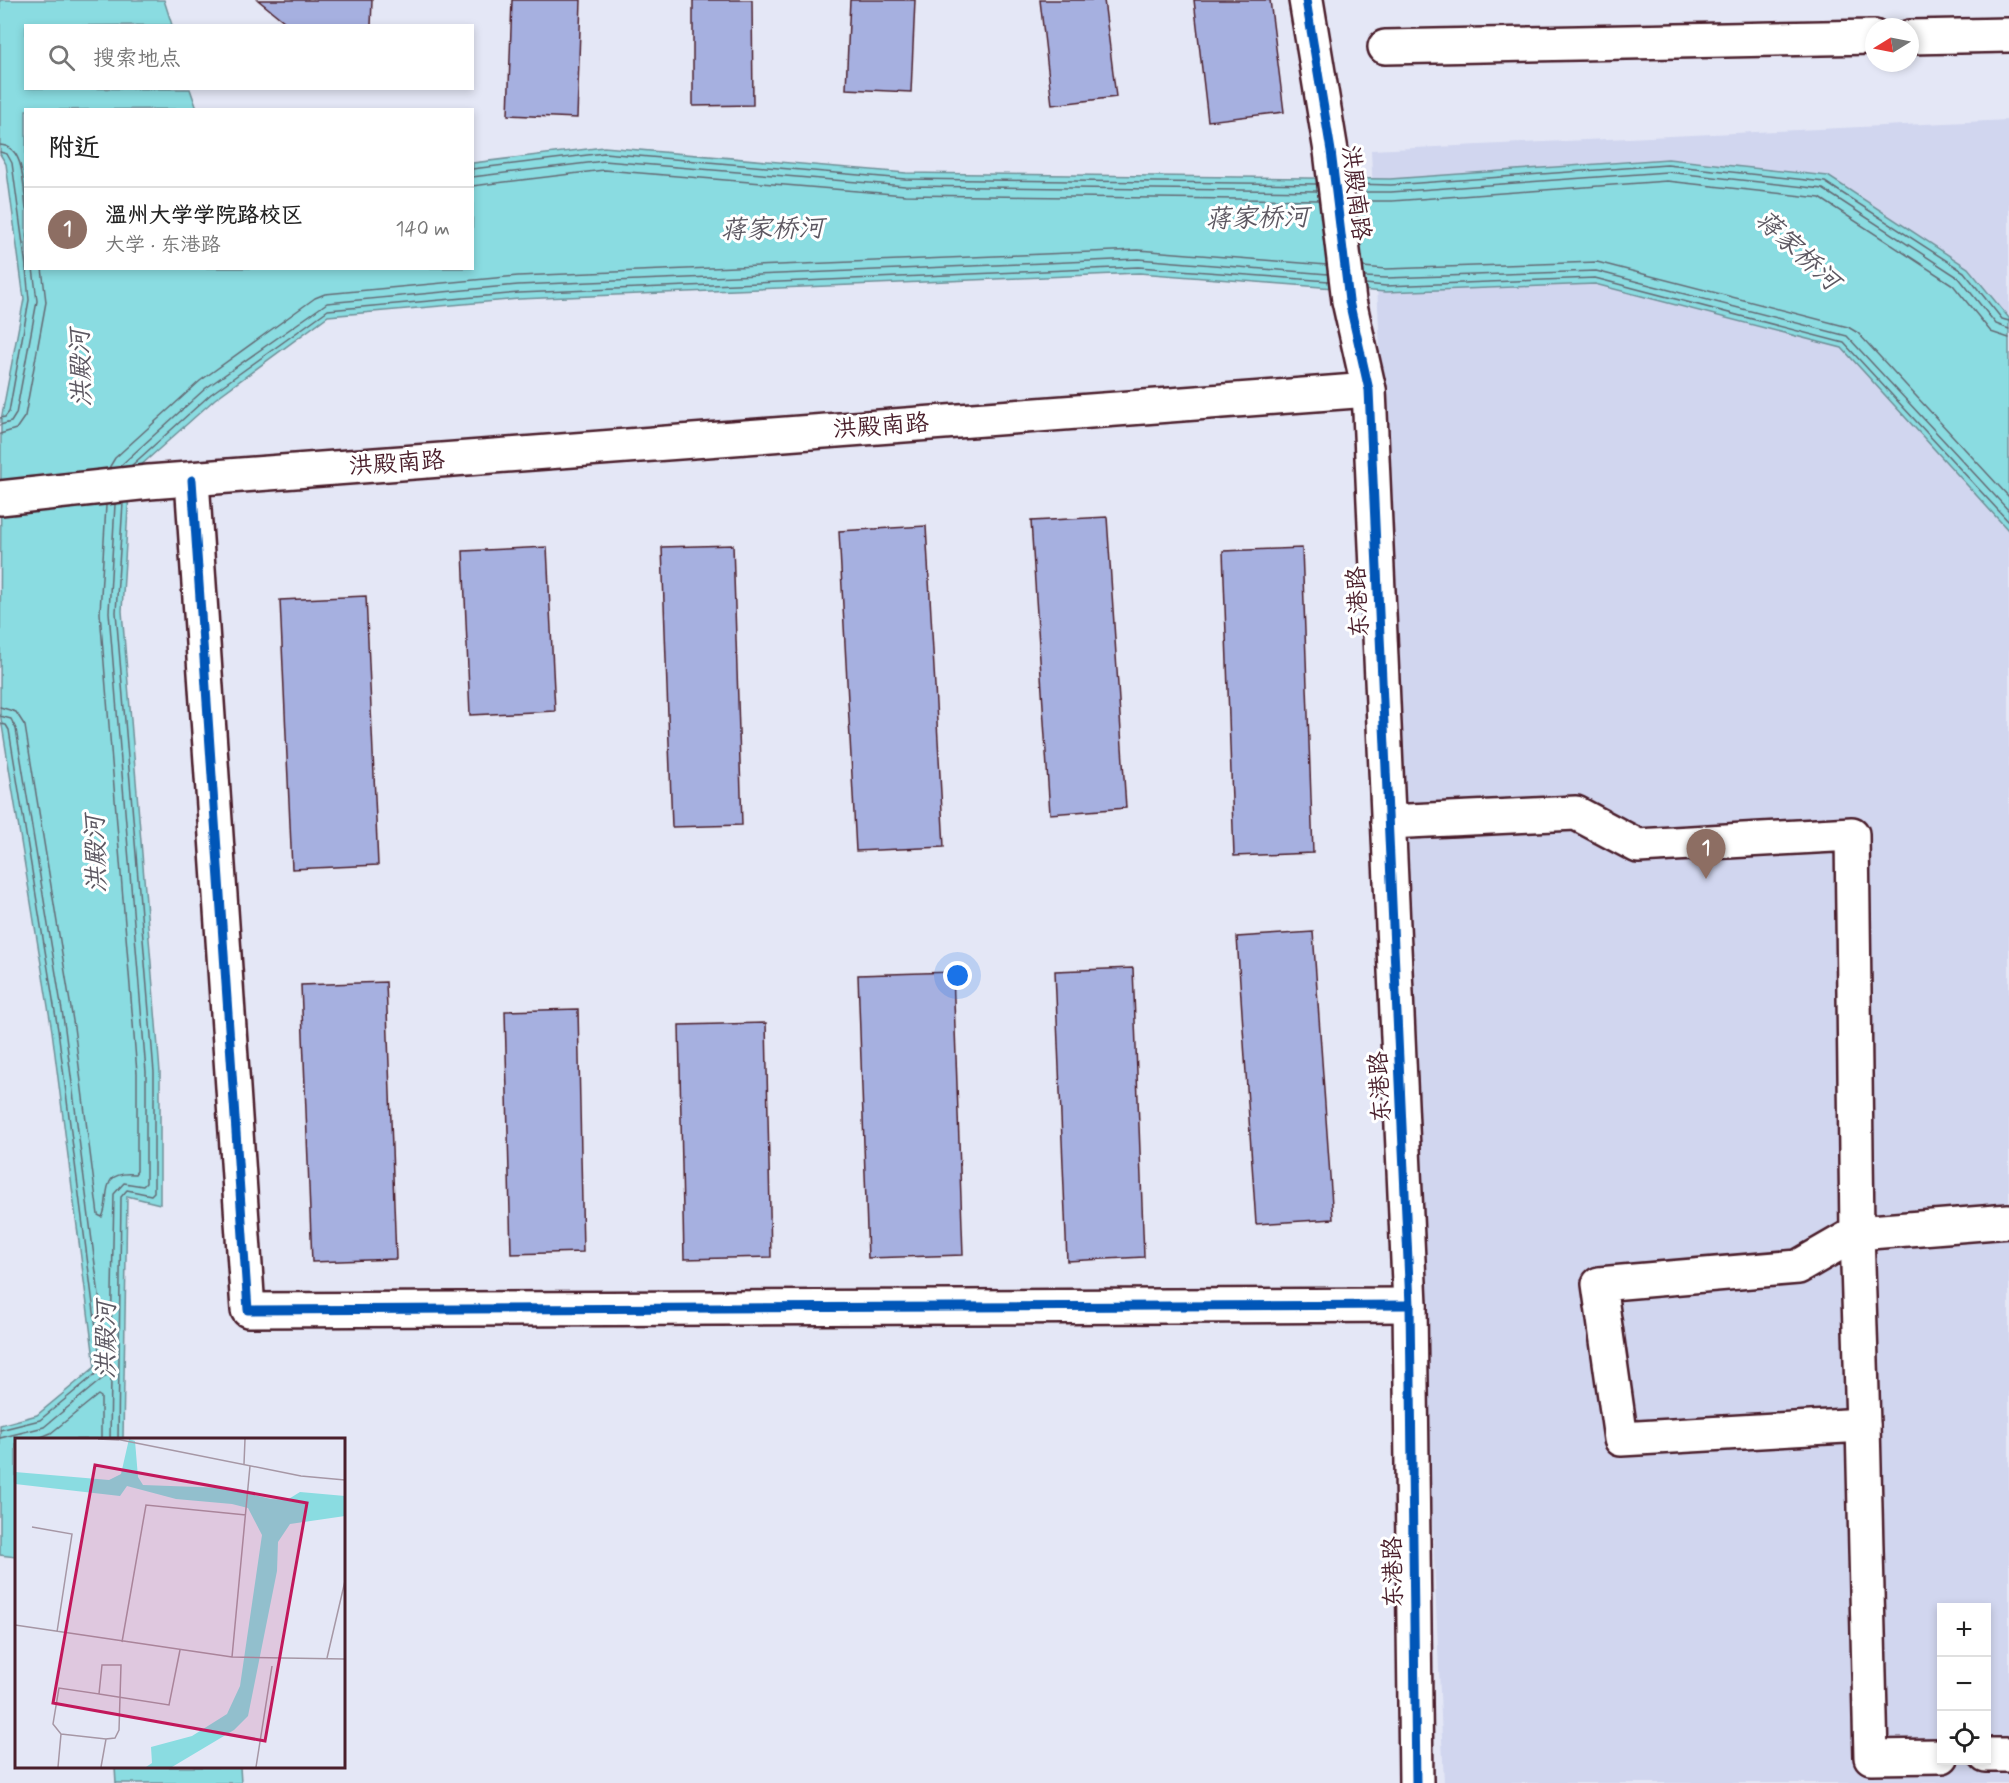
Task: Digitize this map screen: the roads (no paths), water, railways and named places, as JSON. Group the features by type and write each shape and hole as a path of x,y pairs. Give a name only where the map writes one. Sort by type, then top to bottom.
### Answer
{"street":[{"name":"洪殿南路","path":"0,498 149,482 1369,390 1349,301 1330,151 1306,0"},
{"path":"1919,37 2009,35"},
{"path":"1385,47 1865,37"},
{"name":"东港路","path":"1369,390 1410,1305 1416,1783"},
{"path":"192,480 248,1310 1410,1305"},
{"path":"1388,822 1576,813 1638,846 1852,834 1857,1233 1871,1757 1937,1756"},
{"path":"1863,1425 1621,1439 1599,1284 1798,1267 1857,1233 2009,1221"},
{"path":"1991,1755 2009,1755"}],"water":[{"path":"0,0 164,0 172,24 24,24 24,90 190,90 197,108 24,108 24,270 474,270 474,163 604,147 906,173 1390,179 1668,159 1828,176 1968,268 2009,318 2009,531 1842,348 1595,284 1386,292 1139,273 519,299 328,316 215,399 130,475 122,611 160,1072 160,1204 127,1196 123,1438 15,1438 15,1557 0,1555 0,1425 37,1415 95,1367 52,1031 0,713 1,420 24,299 6,164 0,154"},
{"path":"115,1768 240,1768 241,1783 116,1783"}],"place":[{"name":"温州大学学院路校区","path":"1706,879"}],"water label":[{"name":"蒋家桥河","path":"1257,219"},
{"name":"蒋家桥河","path":"772,230"},
{"name":"蒋家桥河","path":"1797,251"},
{"name":"洪殿河","path":"82,368"},
{"name":"洪殿河","path":"97,854"},
{"name":"洪殿河","path":"107,1340"}]}
